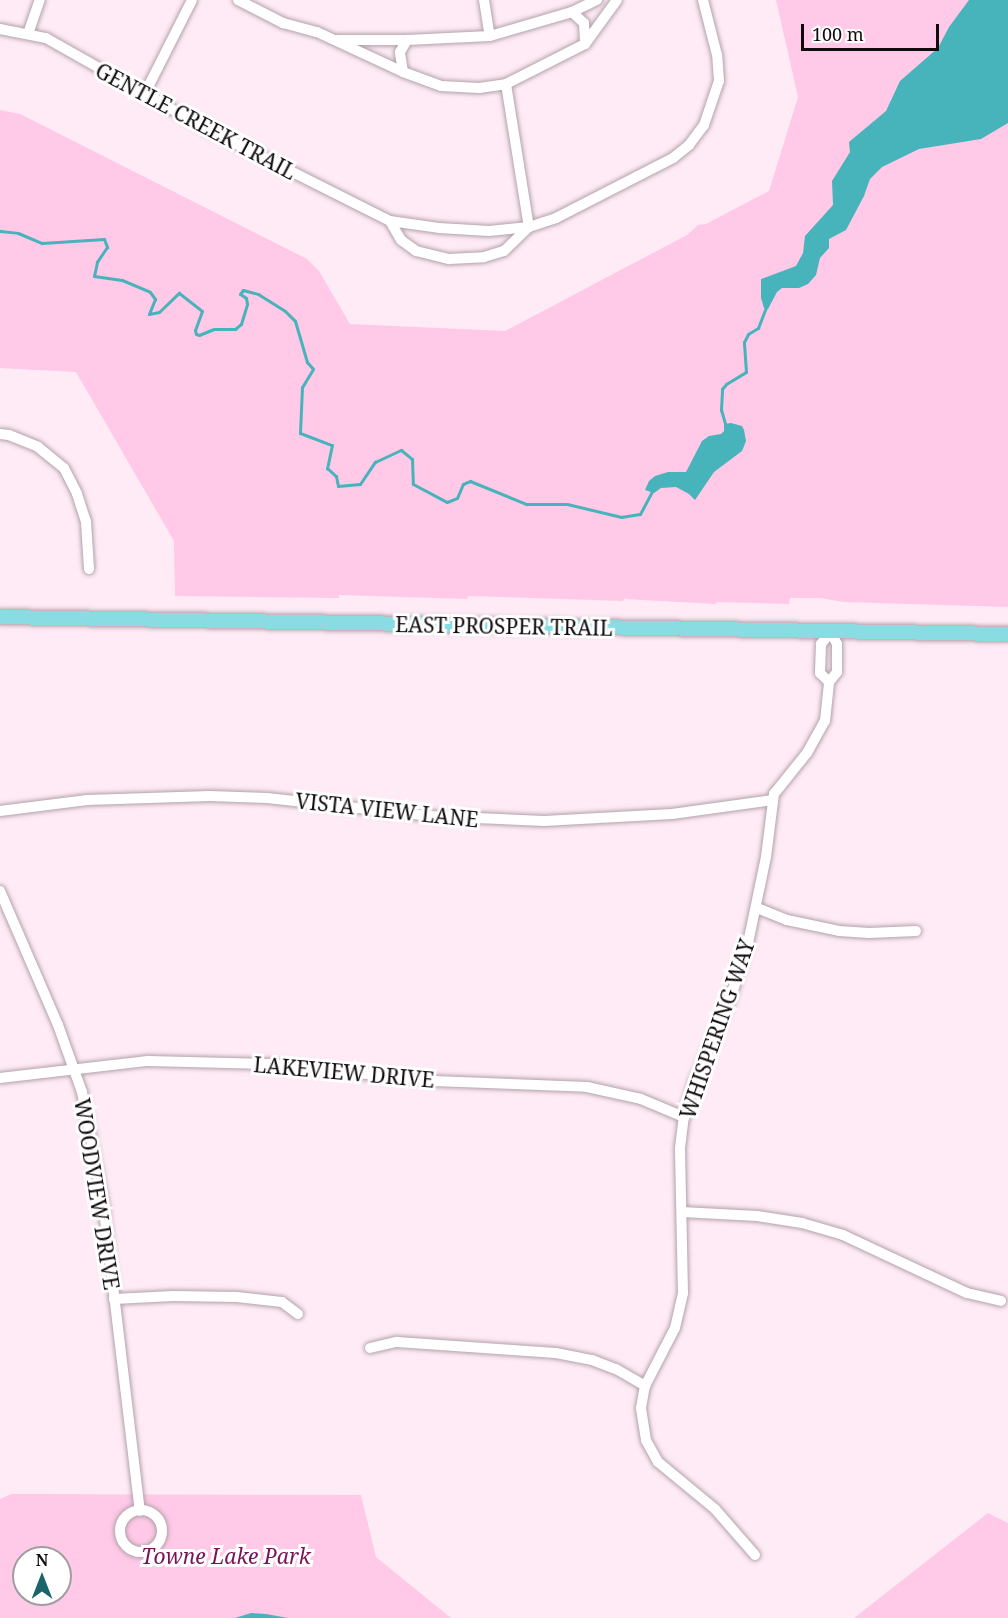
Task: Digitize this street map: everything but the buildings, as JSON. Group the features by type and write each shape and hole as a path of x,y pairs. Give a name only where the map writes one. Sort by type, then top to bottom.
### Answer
{"main road":[{"name":"EAST PROSPER TRAIL","path":"0,617 1008,634"}],"street":[{"path":"28,34 39,0"},
{"path":"144,95 192,0"},
{"path":"238,0 283,23 334,39 403,72 441,86 478,88 506,84 585,44 617,0"},
{"path":"484,0 490,36"},
{"path":"334,39 407,40 490,36 572,12 597,0"},
{"name":"GENTLE CREEK TRAIL","path":"0,29 46,38 144,95 303,179 390,221 438,228 489,231 529,227 556,218 673,158 689,146 704,125 718,81 717,55 704,0"},
{"path":"572,12 584,23 585,44"},
{"path":"403,72 400,52 407,40"},
{"path":"506,84 529,227"},
{"name":"GENTLE CREEK TRAIL","path":"390,221 401,240 416,251 449,259 484,257 504,251 529,227"},
{"path":"0,434 9,435 38,447 64,468 77,494 86,522 89,569"},
{"name":"WHISPERING WAY","path":"754,1555 715,1509 667,1471 651,1451 641,1419 645,1386 667,1348 680,1313 684,1276 680,1148 684,1117 693,1085 730,1000 757,908 773,800 777,788 819,735 827,711 829,682 837,672 837,644 831,632 821,644 820,672 829,682"},
{"name":"VISTA VIEW LANE","path":"0,811 87,800 210,796 267,798 429,816 544,821 672,814 773,800"},
{"name":"WOODVIEW DRIVE","path":"0,891 74,1068 93,1147 140,1510"},
{"path":"757,908 796,922 839,931 869,933 916,931"},
{"name":"LAKEVIEW DRIVE","path":"0,1078 148,1061 268,1064 434,1081 555,1084 612,1092 657,1105 684,1117"},
{"path":"682,1212 757,1216 801,1222 853,1240 966,1293 1001,1301"},
{"path":"114,1299 173,1296 237,1297 282,1302 298,1314"},
{"path":"370,1348 397,1342 556,1353 592,1360 622,1372 645,1386"}],"green space":[{"path":"776,0 1008,0 1008,607 844,602 820,598 790,598 789,604 717,602 716,604 624,599 623,601 468,596 467,599 339,595 339,598 175,596 174,541 76,372 0,368 0,110 20,114 307,259 319,271 350,324 505,331 687,235 698,225 706,224 769,191 798,97"},
{"name":"Towne Lake Park","path":"11,1494 361,1495 376,1557 451,1618 0,1618 0,1499"},
{"path":"988,1513 1008,1523 1008,1618 854,1618"}],"water":[{"path":"969,0 1008,0 1008,123 981,139 919,149 882,167 870,179 864,196 846,230 829,239 829,248 820,258 816,275 808,284 799,288 782,288 777,292 768,309 764,308 761,298 761,279 796,266 803,253 805,236 833,205 832,181 850,152 849,142 886,111 900,81 938,48 949,27"},
{"path":"724,424 742,426 744,430 746,441 742,451 714,472 695,500 676,487 661,488 654,493 645,490 649,481 655,476 668,472 686,472 702,441 709,436 721,434 724,431"},
{"path":"251,1613 266,1614 288,1618 235,1618"}],"waterway":[{"path":"0,231 18,233 42,243 104,239 107,247 97,262 94,276 122,280 150,292 155,299 149,314 159,312 179,293 202,311 195,330 199,335 214,329 235,329 241,324 247,304 246,298 240,294 243,290 258,294 285,311 295,321 307,362 313,369 302,387 300,433 332,445 327,468 336,476 338,486 360,484 375,462 401,450 412,459 413,484 447,502 457,498 463,484 470,481 526,504 567,504 621,517 640,514 652,491"},
{"path":"726,427 721,410 722,389 746,372 744,342 748,334 758,328 766,307"}]}
